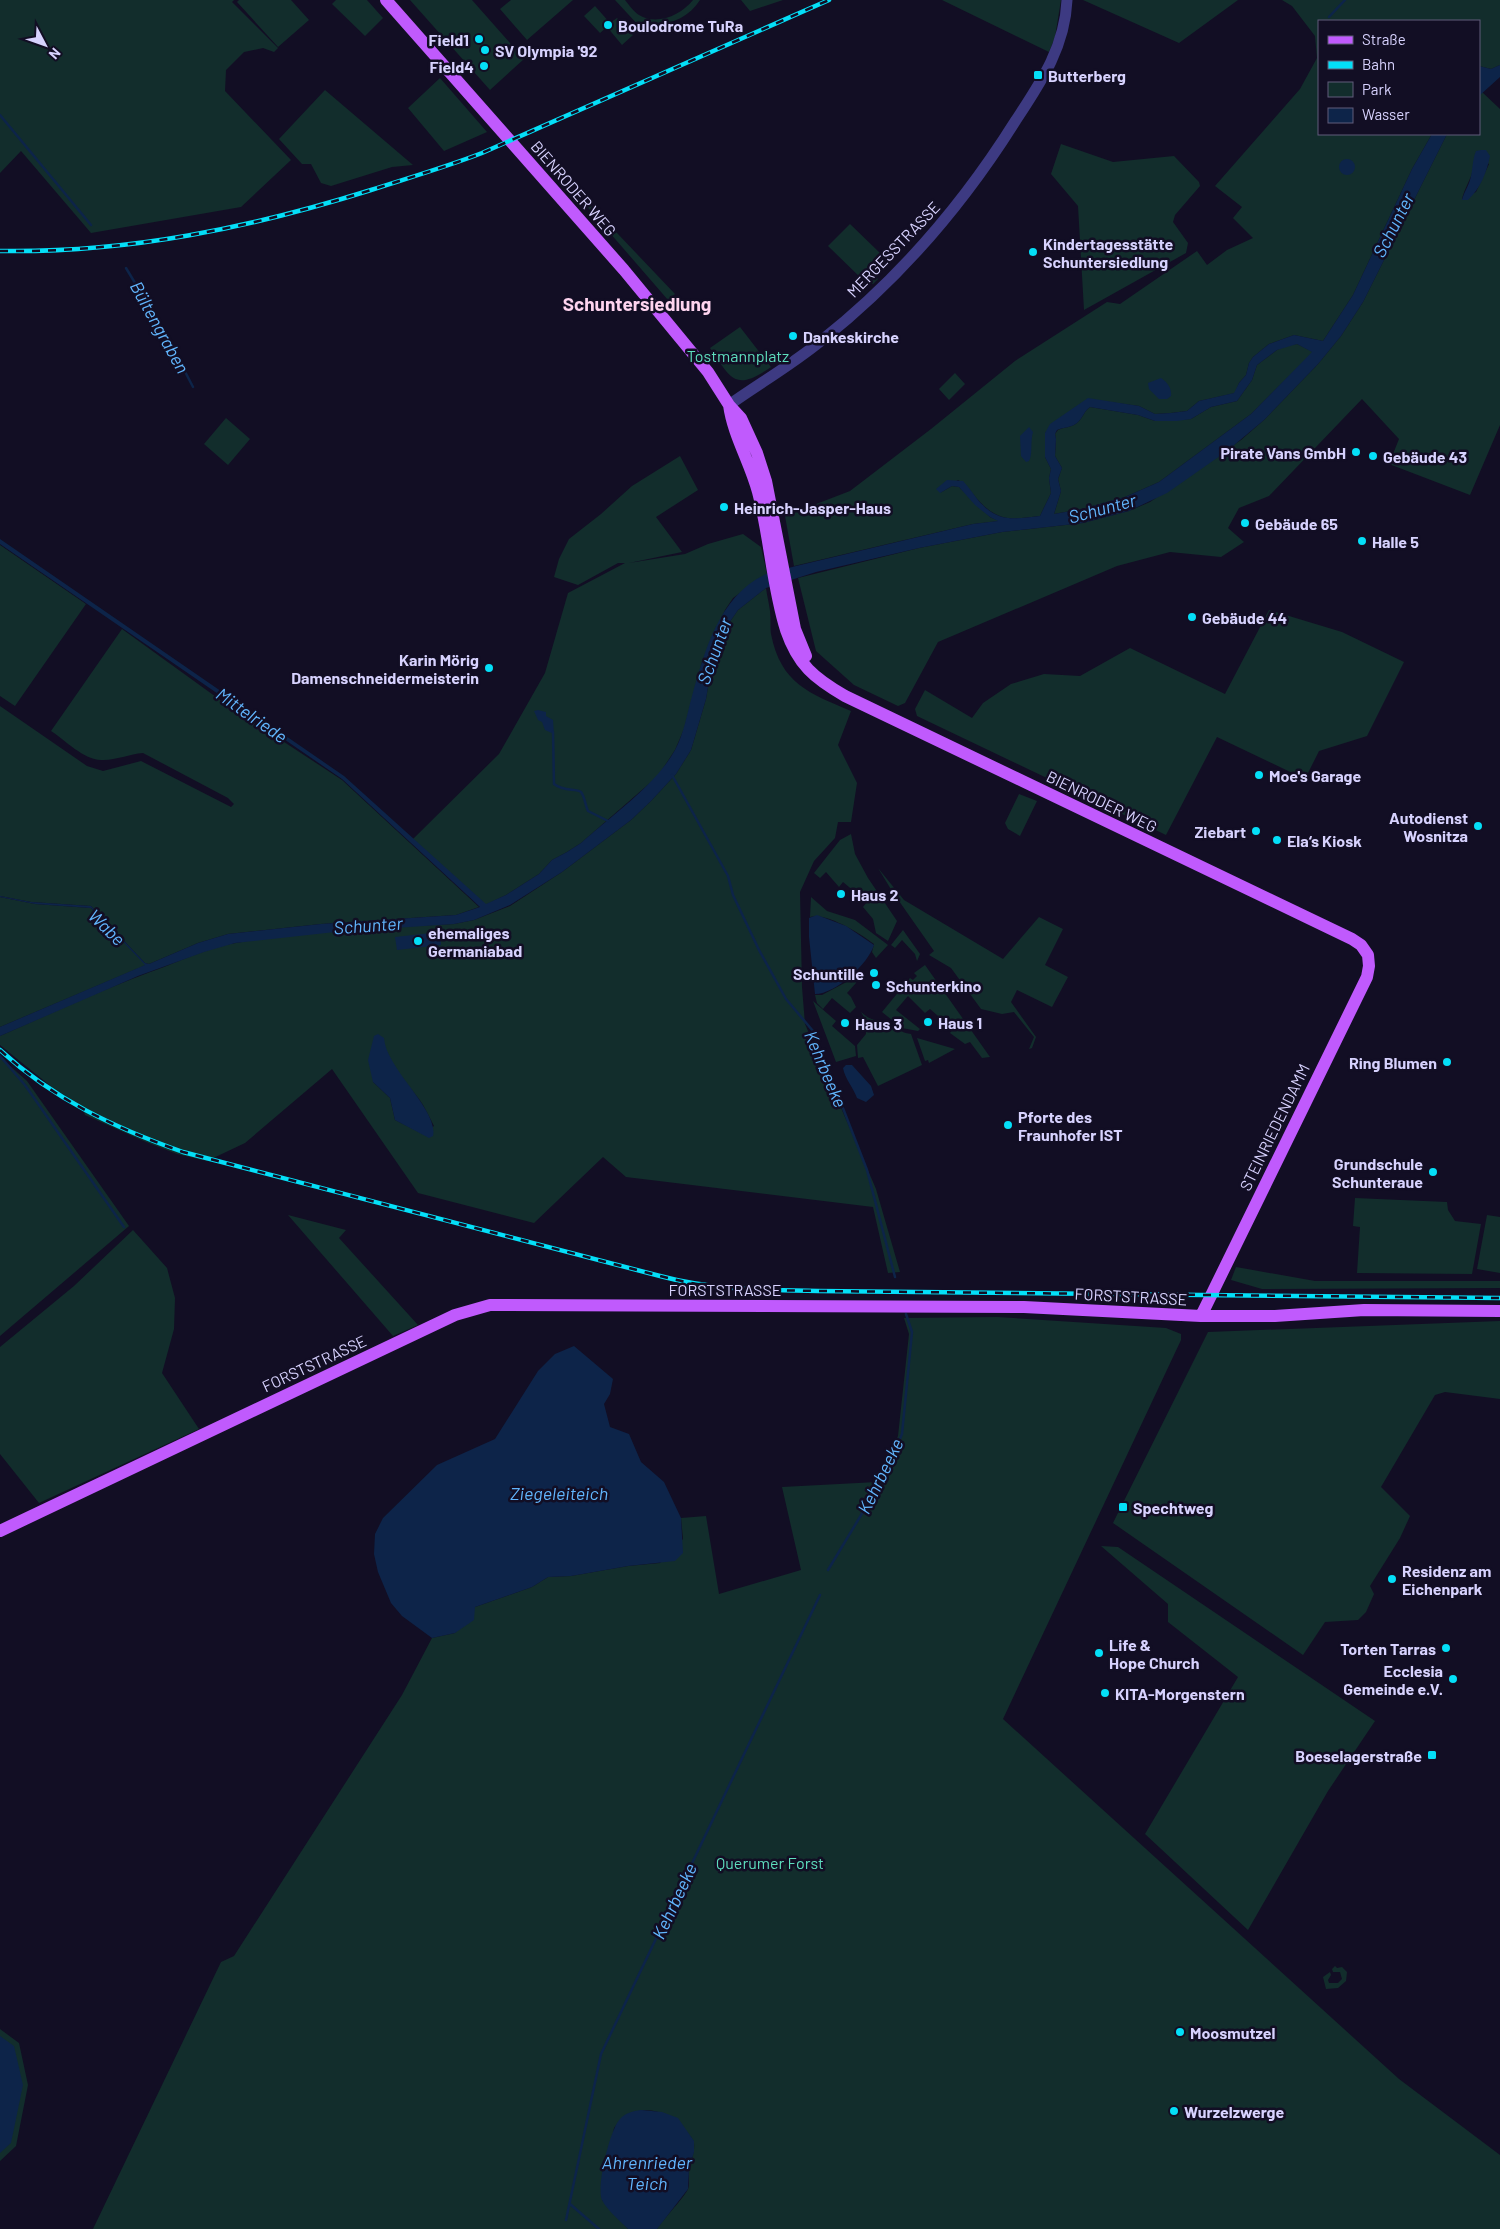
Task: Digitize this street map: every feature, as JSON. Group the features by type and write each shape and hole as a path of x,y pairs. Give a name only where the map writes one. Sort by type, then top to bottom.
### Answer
{"main road":[{"name":"BIENRODER WEG","path":"386,0 630,277 708,372 729,405 741,418 757,453 773,510 775,550 785,604 802,647 822,682 845,696 1352,939 1366,951"},
{"name":"STEINRIEDENDAMM","path":"1201,1316 1331,1047 1364,983 1369,966 1366,951"},
{"name":"FORSTSTRASSE","path":"0,1531 388,1346 455,1315 481,1307 534,1304 1016,1307 1201,1316 1275,1316 1364,1310 1500,1311"}],"street":[{"name":"MERGESSTRASSE","path":"729,405 784,369 823,340 872,296 918,250 972,186 1043,78 1056,54 1068,0"}],"green space":[{"path":"0,0 234,0 232,2 278,48 274,52 263,48 244,52 226,70 225,91 291,160 241,207 91,233 21,151 0,173"},
{"path":"239,0 291,0 309,20 278,47 237,2"},
{"path":"336,0 367,0 383,18 365,36 332,4"},
{"name":"SV Olympia '92","path":"410,0 472,0 524,59 490,90"},
{"path":"511,0 573,0 527,40 500,9"},
{"path":"615,0 625,0 633,10 646,18 661,19 682,10 693,0 700,0 689,13 675,21 660,24 643,23 639,26"},
{"path":"741,0 783,0 750,11"},
{"path":"942,0 1061,0 1055,37 1049,52"},
{"path":"1083,0 1238,0 1179,43"},
{"path":"1282,0 1500,0 1500,65 1491,69 1480,66 1480,20 1318,20 1318,135 1431,135 1412,169 1353,295 1323,341 1294,335 1269,344 1253,357 1249,363 1246,375 1239,383 1235,393 1199,401 1187,411 1155,414 1139,406 1088,399 1045,433 1045,457 1051,469 1049,478 1051,493 1040,516 1008,518 994,513 987,509 958,480 940,493 952,486 959,487 990,517 999,521 973,524 794,566 785,516 850,491 1015,361 1107,302 1120,304 1197,251 1207,265 1227,250 1253,238 1233,218 1242,207 1215,186 1300,89 1317,58 1315,36 1292,6"},
{"name":"Boulodrome TuRa","path":"595,6 610,23 617,18 633,35 622,45 607,27 600,33 584,16"},
{"path":"440,78 487,132 444,151 408,108"},
{"path":"325,90 413,165 392,167 331,186 321,183 311,164 302,164 279,139"},
{"path":"1482,92 1500,109 1500,425 1470,495 1389,464 1399,439 1362,399 1269,496 1239,508 1228,528 1244,542 1221,557 1170,552 1117,566 938,642 905,703 898,706 854,685 816,651 798,578 919,548 1002,532 1083,523 1129,511 1150,502 1241,440 1264,420 1318,364 1341,336 1363,302 1446,135 1480,135 1480,95","holes":["1474,157 1489,164 1476,192 1462,199 1472,174"]},
{"path":"1061,144 1113,162 1174,156 1199,182 1200,186 1175,215 1173,222 1188,243 1186,253 1084,310 1078,206 1051,174"},
{"path":"579,193 675,294 668,300 577,195"},
{"path":"850,224 880,253 867,267 878,279 873,284 866,283 828,246"},
{"name":"Tostmannplatz","path":"740,327 771,367 759,375 741,380 729,374 723,368 710,348"},
{"path":"1297,344 1313,352 1251,414 1159,482 1125,497 1082,509 1054,514 1061,491 1058,479 1062,468 1055,456 1055,434 1058,430 1077,423 1090,407 1138,415 1155,421 1191,419 1211,407 1237,401 1252,380 1257,365 1277,350"},
{"path":"955,373 965,384 949,400 939,389"},
{"path":"226,418 250,439 228,465 204,444"},
{"path":"680,456 698,490 656,517 682,552 629,563 685,554 708,544 743,534 761,547 767,574 733,598 725,610 702,662 684,729 675,750 658,776 581,843 552,860 539,874 506,895 485,905 413,839 499,754 545,673 568,593 625,563 618,563 578,585 554,577 559,559 569,539 632,486"},
{"path":"0,545 86,604 15,706 0,696"},
{"path":"766,588 771,634 782,665 790,676 810,692 851,711 838,745 857,783 851,822 838,822 835,838 814,861 800,892 802,987 805,1024 876,1189 900,1272 888,1273 873,1207 626,1177 603,1157 534,1223 418,1193 332,1069 245,1143 207,1161 177,1154 85,1115 82,1106 53,1088 0,1045 0,1036 122,983 217,947 317,932 454,924 474,920 510,906 562,872 631,820 676,774 691,750 706,699 711,669 729,623 738,610","holes":["383,1038 392,1062 421,1102 434,1126 423,1134 395,1120 390,1098 373,1082"]},
{"path":"1269,610 1342,632 1404,662 1367,736 1319,751 1305,779 1217,737 1166,835 917,716 915,709 925,690 972,718 983,703 1011,684 1044,674 1080,676 1130,648 1225,694"},
{"path":"122,629 223,702 342,780 479,907 456,915 321,924 228,934 198,943 149,964 145,963 91,906 31,902 0,896 0,706 87,766 103,771 141,761 231,807 234,804 228,798 143,753 111,759 95,759 81,753 51,731"},
{"path":"1019,794 1037,801 1020,836 1008,829 1005,823"},
{"path":"851,834 855,854 868,878 897,921 888,941 876,933 873,919 863,907 867,902 843,882 839,887 826,872 820,878 814,873 840,840"},
{"path":"878,868 904,900 1003,959 1039,917 1063,929 1045,965 1068,977 1052,1007 1017,990 1011,1002 1036,1037 1032,1048 1029,1049 1034,1037 1014,1012 1002,1014 981,1009 951,968 929,955 934,951"},
{"path":"0,897 35,904 91,908 146,965 0,1027"},
{"path":"811,897 827,911 855,920 888,945 876,958 872,952 874,944 861,935 834,921 817,916 810,917"},
{"path":"903,930 920,954 917,961 915,954 902,940 895,948 891,945"},
{"path":"925,965 990,1057 982,1058 970,1042 965,1044 950,1033 953,1029 930,1009 925,1013 908,996 896,1010 920,1029 918,1031 902,1028 882,1012 910,978 913,980 917,976 914,973"},
{"path":"854,978 856,983 847,993 856,1007 850,1013 832,998 823,1009 817,1003 815,995 822,995"},
{"path":"813,1001 836,1021 832,1026 855,1046 856,1056 836,1062"},
{"path":"861,1012 871,1019 887,1022 901,1031 911,1034 922,1065 878,1086 863,1057 858,1058 857,1045 866,1034 865,1019"},
{"path":"917,1038 955,1049 929,1063 928,1060 925,1061"},
{"path":"0,1057 27,1081 129,1226 0,1336"},
{"path":"1355,1198 1447,1202 1448,1210 1455,1221 1481,1224 1472,1274 1357,1273 1360,1227 1353,1226"},
{"path":"288,1215 346,1230 339,1238 418,1325 393,1336"},
{"path":"1487,1215 1500,1217 1500,1273 1477,1269"},
{"path":"133,1230 167,1268 175,1298 174,1329 162,1373 199,1429 39,1503 0,1454 0,1347 74,1286"},
{"path":"1236,1267 1315,1281 1500,1281 1500,1288 1262,1289 1231,1280"},
{"name":"Querumer Forst","path":"997,1317 1166,1328 1181,1334 1181,1340 1003,1719 1399,2079 1500,2155 1500,2229 657,2229 688,2189 694,2143 693,2139 677,2122 659,2112 649,2110 630,2114 621,2119 614,2128 602,2200 628,2229 93,2229 221,1962 234,1956 402,1695 432,1638 455,1633 475,1607 532,1587 548,1577 571,1576 628,1566 660,1563 683,1539 681,1518 706,1516 719,1594 801,1570 782,1487 877,1482 898,1436 909,1334 904,1318"},
{"path":"1500,1321 1500,1399 1445,1392 1435,1395 1381,1487 1410,1516 1400,1538 1370,1586 1374,1594 1366,1612 1358,1620 1325,1622 1303,1655 1113,1523 1208,1332"},
{"path":"1101,1546 1118,1547 1375,1721 1328,1791 1248,1930 1145,1834 1238,1677 1168,1622 1168,1604"},
{"path":"1335,1966 1337,1968 1342,1967 1347,1972 1346,1981 1338,1988 1326,1989 1323,1977 1330,1972 1329,1983 1338,1983 1342,1979 1340,1972 1333,1972 1332,1969"},
{"path":"0,2029 19,2043 28,2085 16,2146 0,2161"}],"water":[{"path":"1500,65 1500,77 1480,95 1480,66 1491,69"},
{"path":"1431,135 1446,135 1363,302 1341,336 1318,364 1264,420 1227,451 1167,493 1129,511 1083,523 1002,532 919,548 816,572 766,588 738,610 729,623 711,669 706,699 691,750 676,774 631,820 562,872 510,905 474,920 454,924 335,932 235,943 138,976 0,1036 0,1027 145,965 91,908 35,904 0,896 31,902 91,906 145,963 149,964 198,943 228,934 321,924 456,915 480,907 342,779 0,544 0,539 344,776 486,904 506,895 539,874 552,860 581,843 657,776 678,744 702,661 716,626 736,596 750,584 766,574 777,571 973,524 998,521 975,505 959,487 952,486 940,493 936,489 947,480 963,481 985,507 999,516 1022,518 1040,516 1051,493 1049,478 1051,469 1045,457 1045,433 1050,424 1088,398 1139,406 1155,414 1187,411 1199,401 1234,393 1246,375 1249,363 1253,357 1269,344 1294,335 1323,341 1353,295 1412,169","holes":["1297,344 1312,352 1251,414 1159,482 1125,497 1082,509 1054,514 1061,491 1058,479 1062,468 1055,456 1055,434 1057,430 1077,423 1090,407 1138,415 1155,421 1191,419 1211,407 1237,401 1252,380 1257,365 1277,350"]},
{"path":"1486,150 1490,156 1485,174 1472,196 1468,200 1462,200 1472,173 1476,151"},
{"path":"1347,159 1355,167 1347,175 1339,167"},
{"path":"1161,378 1171,390 1171,396 1167,399 1159,399 1149,389 1148,383"},
{"path":"1029,427 1033,432 1030,458 1026,462 1021,456 1020,436"},
{"path":"534,711 546,712 546,716 553,720 554,734 545,730 542,722 538,720"},
{"path":"817,915 846,926 874,945 865,961 850,977 832,989 815,994 809,918"},
{"name":"ehemaliges Germaniabad","path":"440,932 441,945 397,950 395,937"},
{"path":"378,1034 384,1038 393,1063 428,1114 433,1126 433,1136 429,1138 395,1120 390,1098 373,1082 368,1060 374,1036"},
{"path":"846,1065 852,1065 871,1086 874,1095 866,1102 857,1098 844,1072 843,1068"},
{"name":"Ziegeleiteich","path":"574,1346 613,1379 610,1394 604,1404 610,1427 629,1434 641,1462 664,1482 681,1518 683,1553 675,1561 628,1566 571,1576 548,1577 532,1587 475,1607 474,1620 455,1633 432,1638 402,1616 391,1603 378,1572 374,1554 375,1534 383,1518 437,1465 495,1439 538,1371 555,1354"},
{"path":"0,2036 14,2046 23,2085 11,2143 0,2153"},
{"name":"Ahrenrieder Teich","path":"641,2110 662,2112 678,2118 694,2141 688,2189 657,2229 628,2229 607,2207 602,2200 601,2193 602,2171 608,2146 616,2125 624,2115"}],"waterway":[{"path":"1329,17 1345,0"},
{"name":"Bültengraben","path":"0,115 91,225"},
{"name":"Bültengraben","path":"126,268 164,331 193,387"},
{"path":"553,732 554,784 562,788 581,792 588,811 608,821"},
{"name":"Kehrbeeke","path":"672,775 728,876 733,895 759,950 786,999 813,1031 867,1170 895,1277"},
{"path":"0,1056 25,1085 124,1227"},
{"name":"Kehrbeeke","path":"828,1570 881,1482 902,1434 912,1332 906,1314"},
{"name":"Kehrbeeke","path":"566,2220 601,2054 820,1595"},
{"path":"570,2204 599,2229"}],"railway":[{"path":"0,251 48,251 142,243 234,227 326,204 441,168 482,153 829,0"},
{"path":"0,1050 41,1083 86,1110 133,1133 183,1152 680,1281 719,1287 818,1291 1500,1298"}],"place":[{"name":"Boulodrome TuRa","path":"608,25"},
{"name":"Field1","path":"479,39"},
{"name":"SV Olympia '92","path":"485,50"},
{"name":"Field4","path":"484,66"},
{"name":"Butterberg","path":"1038,75"},
{"name":"Kindertagesstätte Schuntersiedlung","path":"1033,252"},
{"name":"Dankeskirche","path":"793,336"},
{"name":"Pirate Vans GmbH","path":"1356,452"},
{"name":"Gebäude 43","path":"1373,456"},
{"name":"Heinrich-Jasper-Haus","path":"724,507"},
{"name":"Gebäude 65","path":"1245,523"},
{"name":"Halle 5","path":"1362,541"},
{"name":"Gebäude 44","path":"1192,617"},
{"name":"Karin Mörig Damenschneidermeisterin","path":"489,668"},
{"name":"Moe's Garage","path":"1259,775"},
{"name":"Autodienst Wosnitza","path":"1478,826"},
{"name":"Ziebart","path":"1256,831"},
{"name":"Ela‘s Kiosk","path":"1277,840"},
{"name":"Haus 2","path":"841,894"},
{"name":"ehemaliges Germaniabad","path":"418,941"},
{"name":"Schuntille","path":"874,973"},
{"name":"Schunterkino","path":"876,985"},
{"name":"Haus 1","path":"928,1022"},
{"name":"Haus 3","path":"845,1023"},
{"name":"Ring Blumen","path":"1447,1062"},
{"name":"Pforte des Fraunhofer IST","path":"1008,1125"},
{"name":"Grundschule Schunteraue","path":"1433,1172"},
{"name":"Spechtweg","path":"1123,1507"},
{"name":"Residenz am Eichenpark","path":"1392,1579"},
{"name":"Torten Tarras","path":"1446,1648"},
{"name":"Life & Hope Church","path":"1099,1653"},
{"name":"Ecclesia Gemeinde e.V.","path":"1453,1679"},
{"name":"KITA-Morgenstern","path":"1105,1693"},
{"name":"Boeselagerstraße","path":"1432,1755"},
{"name":"Moosmutzel","path":"1180,2032"},
{"name":"Wurzelzwerge","path":"1174,2111"}],"district":[{"name":"Schuntersiedlung","path":"637,303"}],"water label":[{"name":"Schunter","path":"1393,225"},
{"name":"Schunter","path":"1102,508"},
{"name":"Schunter","path":"714,651"},
{"name":"Mittelriede","path":"252,715"},
{"name":"Schunter","path":"368,925"},
{"name":"Wabe","path":"107,927"}]}
